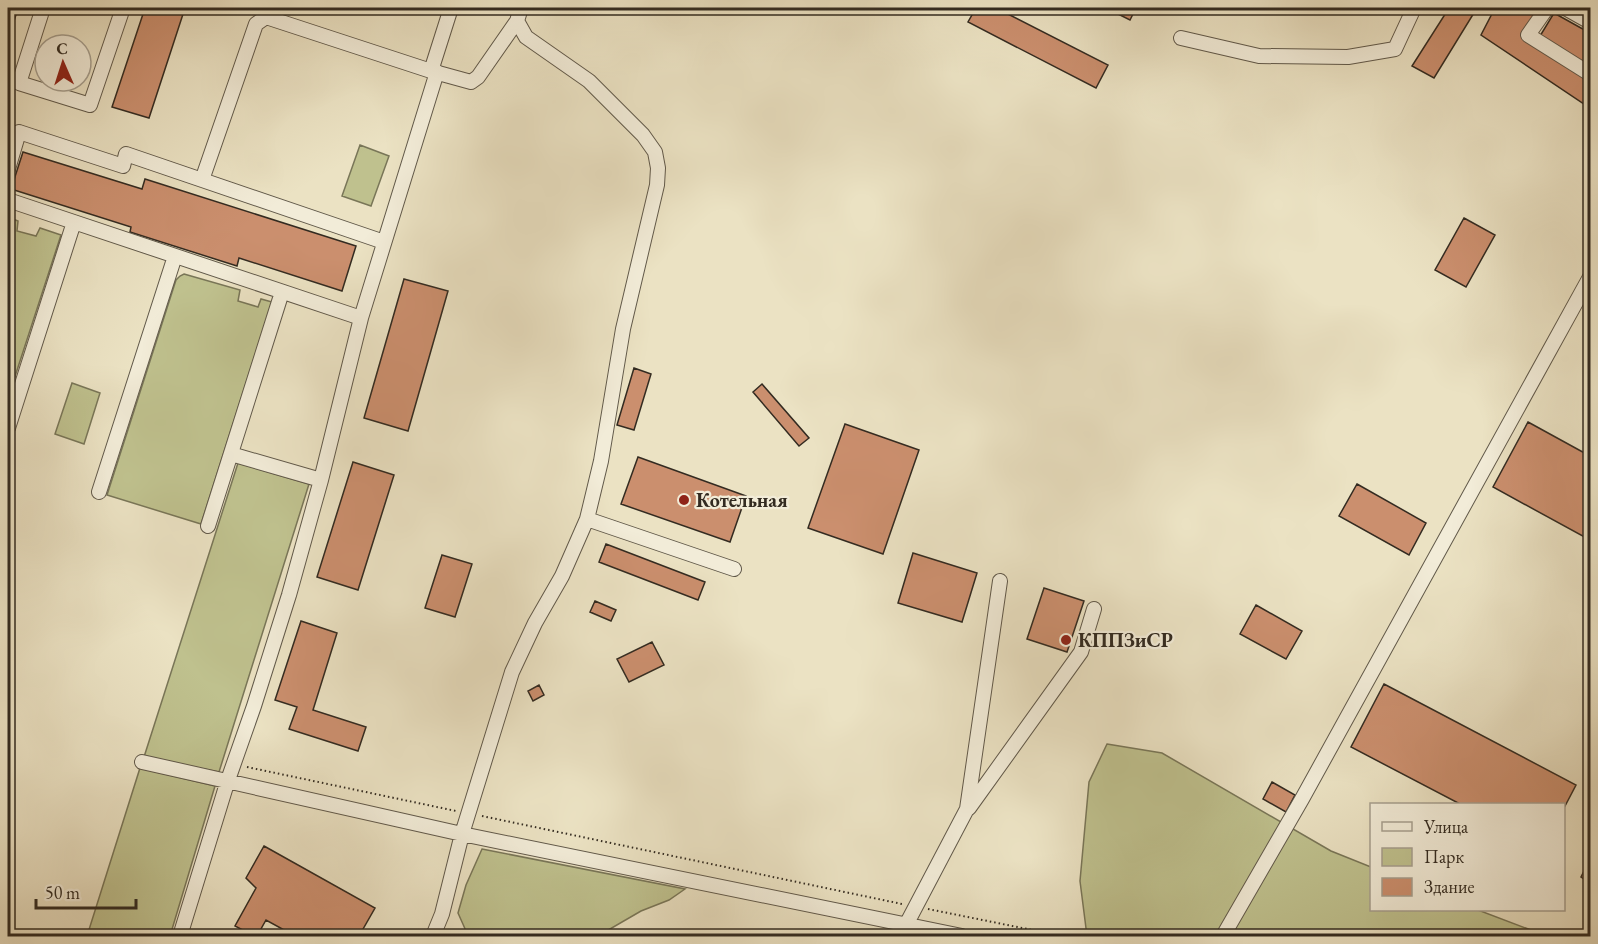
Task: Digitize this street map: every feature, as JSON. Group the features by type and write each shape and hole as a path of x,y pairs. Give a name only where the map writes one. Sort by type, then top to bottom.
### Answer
{"street":[{"path":"43,8 19,83 90,105 123,8"},
{"path":"180,936 289,595 321,480 361,318 451,8"},
{"path":"1181,38 1259,56 1348,57 1395,49 1414,8"},
{"path":"1547,8 1528,35 1590,74"},
{"path":"1565,8 1590,22"},
{"path":"202,180 256,24 267,12 471,82 478,77 519,14"},
{"path":"433,936 442,914 468,813 512,672 535,623 562,576 586,519 601,460 623,329 657,185 658,168 655,152 643,135 589,81 526,37 519,14"},
{"path":"8,169 19,132 123,166 126,154 384,242"},
{"path":"8,200 361,318"},
{"path":"8,428 74,222"},
{"path":"99,492 175,256"},
{"path":"1224,936 1590,277"},
{"path":"208,526 282,292"},
{"path":"231,454 321,480"},
{"path":"586,519 734,569"},
{"path":"967,809 1000,581"},
{"path":"906,925 967,809 1081,652 1094,609"},
{"path":"142,762 462,834 962,936"}],"path":[{"path":"241,766 1062,936"}],"green space":[{"path":"360,145 389,156 371,206 342,196"},
{"path":"8,217 18,221 17,231 36,236 40,228 61,235 8,398"},
{"path":"184,274 240,290 238,301 258,307 261,299 272,302 201,524 107,495 176,280"},
{"path":"72,383 100,393 84,444 55,434"},
{"path":"238,463 309,484 219,772 144,757"},
{"path":"1107,744 1162,753 1331,851 1370,867 1370,911 1481,911 1544,935 1087,936 1080,881 1089,782"},
{"path":"140,768 215,786 170,936 87,936"},
{"path":"482,849 685,889 669,900 641,911 598,936 481,936 466,931 458,913 466,885"}],"building":[{"path":"8,8 18,8 8,41"},
{"path":"145,8 185,8 149,118 112,107"},
{"path":"976,8 996,8 1108,65 1096,88 968,22"},
{"path":"1106,8 1136,8 1130,20"},
{"path":"1449,8 1477,8 1434,78 1412,66"},
{"path":"1495,8 1541,8 1522,36 1590,81 1590,108 1481,35"},
{"path":"1554,13 1590,33 1590,67 1540,36"},
{"path":"23,152 142,189 145,179 356,246 342,291 239,258 237,266 130,232 131,227 11,189"},
{"path":"1464,218 1495,235 1466,287 1435,270"},
{"path":"404,279 448,291 408,431 364,418"},
{"path":"634,368 651,374 634,430 617,425"},
{"path":"762,384 809,438 799,446 753,392"},
{"path":"1528,422 1590,456 1590,540 1493,487"},
{"path":"845,424 919,450 883,554 808,528"},
{"name":"Котельная","path":"638,457 746,496 730,542 621,504"},
{"path":"353,462 394,475 358,590 317,577"},
{"path":"1357,484 1426,523 1409,555 1339,516"},
{"path":"606,544 705,582 698,600 599,562"},
{"path":"913,553 977,573 962,622 898,603"},
{"path":"442,555 472,564 455,617 425,608"},
{"path":"1044,588 1084,601 1067,652 1027,639"},
{"path":"595,601 616,610 611,621 590,612"},
{"path":"1256,605 1302,631 1286,659 1240,634"},
{"path":"301,621 337,633 313,710 366,727 358,751 289,729 297,707 275,700"},
{"path":"652,642 664,665 629,682 617,659"},
{"path":"1384,684 1576,785 1565,806 1565,803 1458,803 1351,747"},
{"path":"539,685 544,695 533,701 528,691"},
{"path":"1272,782 1295,795 1286,812 1263,799"},
{"path":"264,846 375,908 359,936 295,936 266,920 257,936 235,926 256,888 246,878"},
{"path":"1590,859 1590,883 1581,877"}],"place":[{"name":"Котельная","path":"684,500"},
{"name":"КППЗиСР","path":"1066,640"}]}
